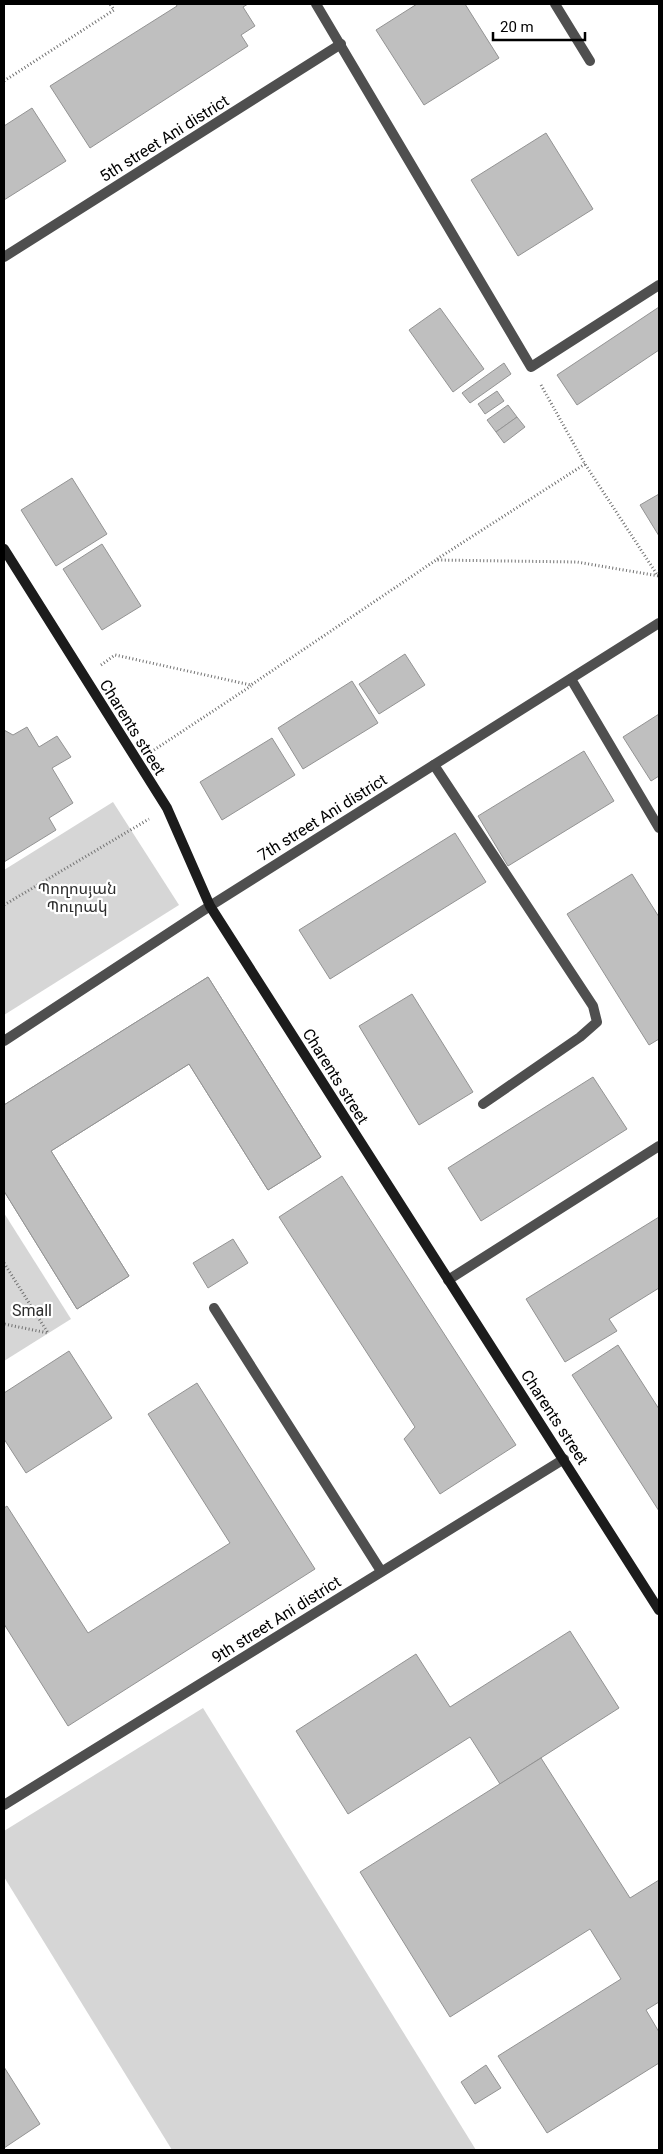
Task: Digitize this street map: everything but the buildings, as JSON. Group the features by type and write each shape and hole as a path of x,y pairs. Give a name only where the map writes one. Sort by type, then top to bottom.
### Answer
{"street":[{"path":"555,4 590,61"},
{"path":"320,5 531,367 659,286"},
{"name":"5th street Ani district","path":"4,257 341,44"},
{"name":"Charents street","path":"4,549 167,808 210,906 659,1610"},
{"name":"7th street Ani district","path":"4,1041 210,906 659,623"},
{"path":"571,679 659,828"},
{"path":"434,765 593,1006 597,1022 580,1037 483,1104"},
{"path":"448,1280 659,1146"},
{"path":"214,1308 381,1571"},
{"name":"9th street Ani district","path":"4,1805 564,1459"}],"path":[{"path":"4,81 114,10 110,4"},
{"path":"531,367 585,464 659,576"},
{"path":"137,762 436,560 585,464"},
{"path":"436,560 576,562 659,576"},
{"path":"84,677 116,655 251,685"},
{"path":"4,905 167,808"},
{"path":"4,1263 48,1333 4,1324"}],"green space":[{"name":"Պողոսյան Պուրակ","path":"113,802 179,905 4,1015 4,870"},
{"name":"Small","path":"4,1213 71,1319 4,1361"},
{"path":"203,1708 476,2150 172,2150 4,1877 4,1831"}]}
